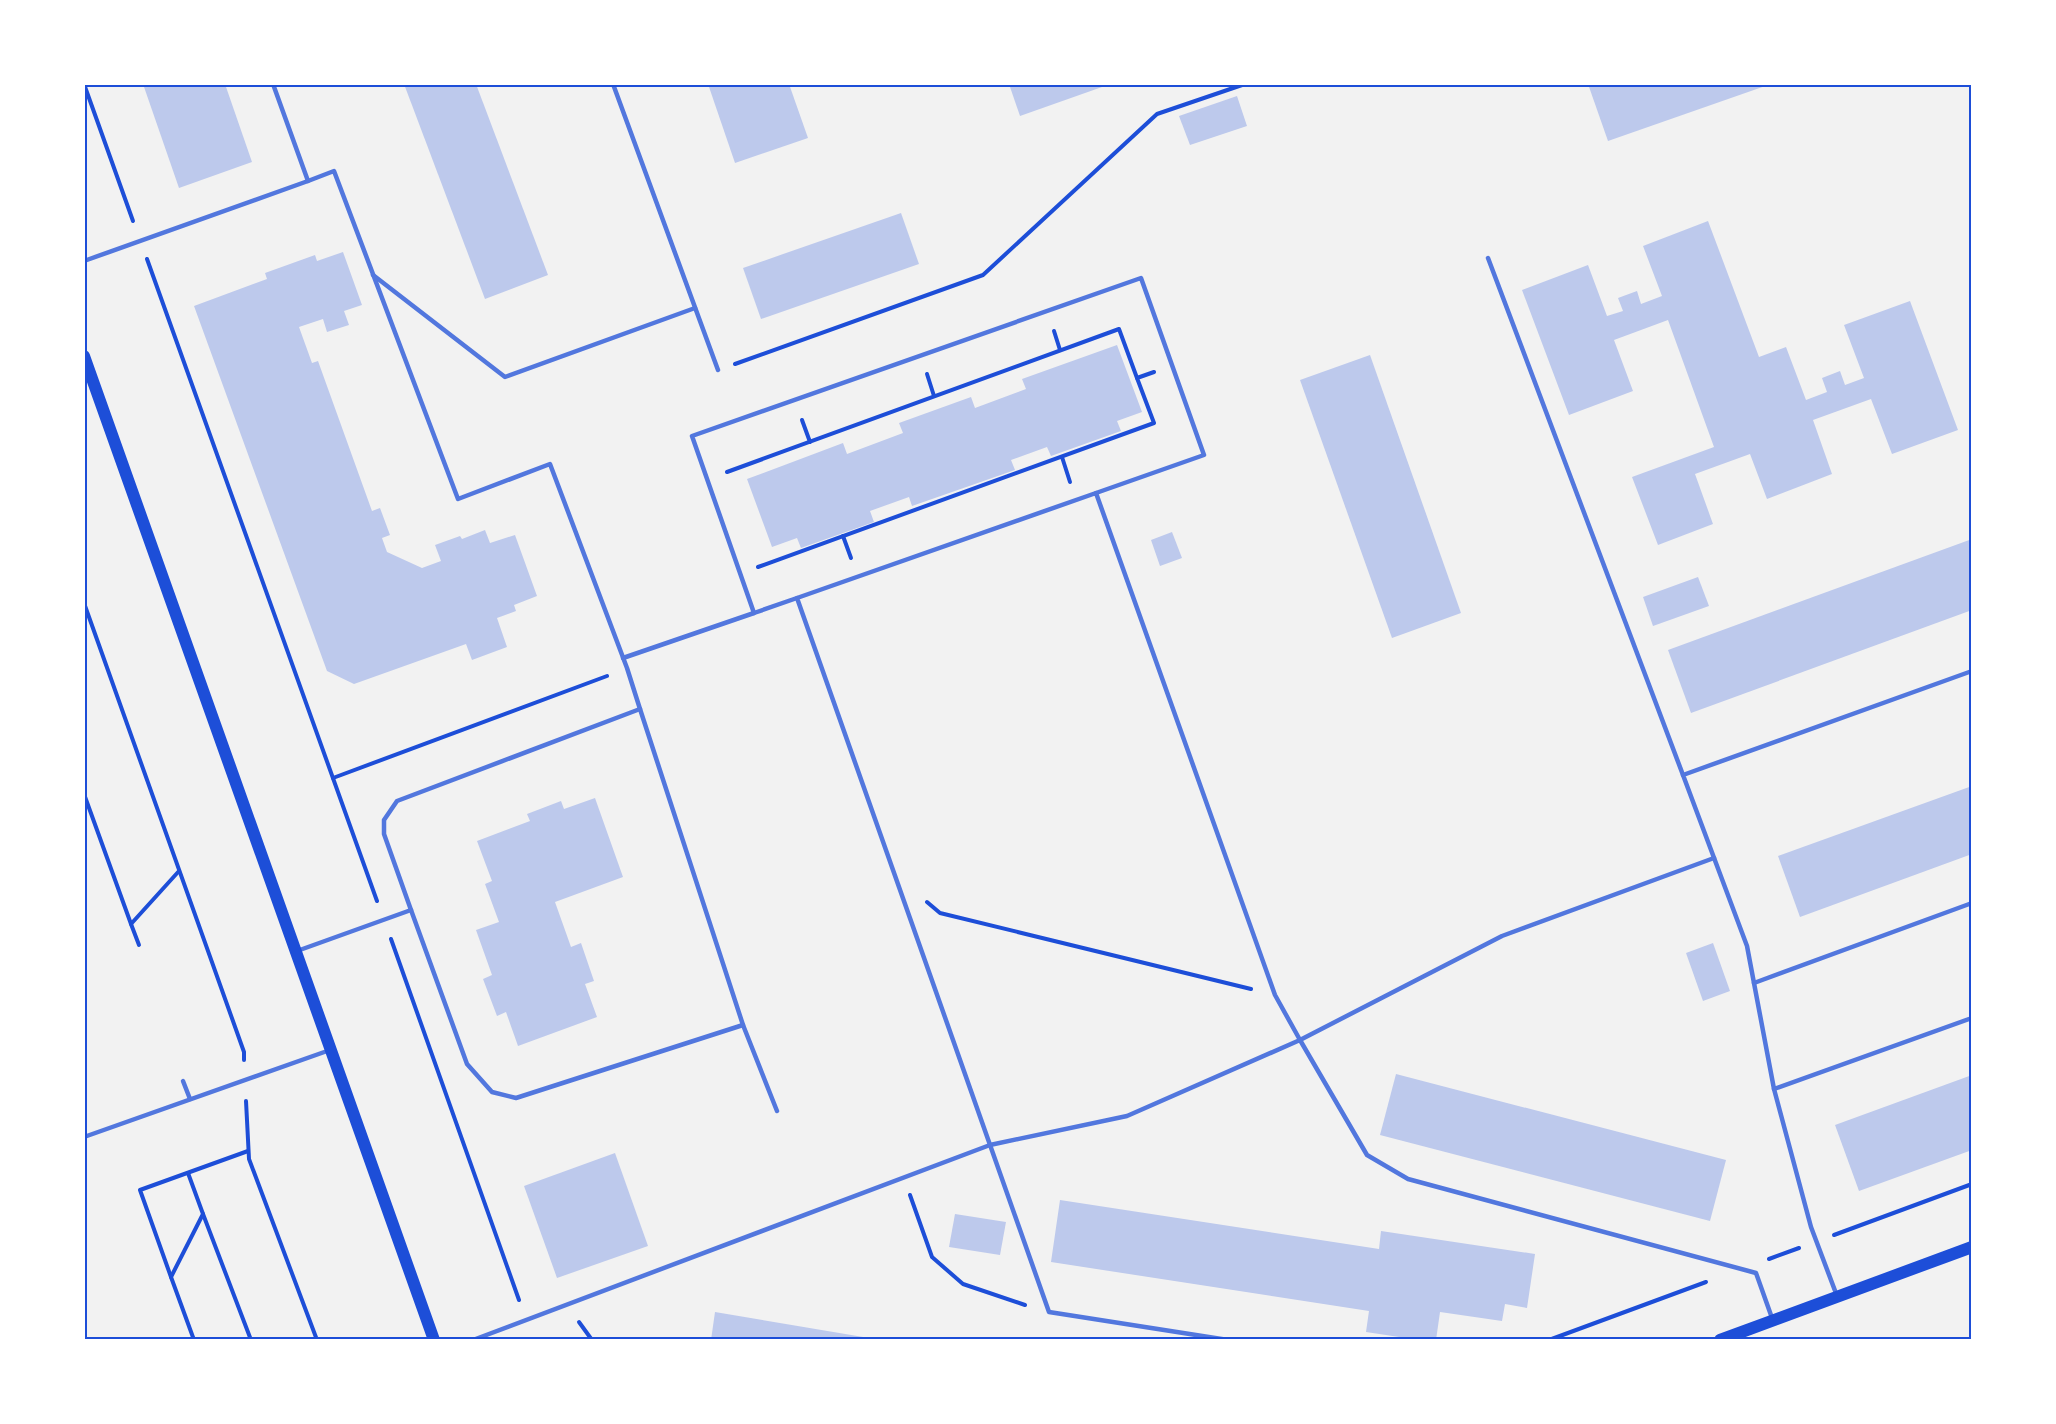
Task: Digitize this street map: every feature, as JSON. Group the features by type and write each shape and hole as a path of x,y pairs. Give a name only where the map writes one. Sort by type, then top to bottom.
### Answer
{"main road":[{"path":"84,356 434,1340"},
{"path":"1720,1340 1972,1247"}],"lane":[{"path":"273,84 308,181"},
{"path":"613,84 718,370"},
{"path":"84,261 334,171 458,499 550,464 627,668 743,1025 777,1111"},
{"path":"1488,258 1747,946 1774,1089 1811,1227 1838,1297"},
{"path":"373,275 505,377 695,308"},
{"path":"623,658 754,613 797,598 1204,455 1141,278 692,436 754,613"},
{"path":"1096,493 1275,995 1367,1155 1408,1179 1756,1273 1773,1321"},
{"path":"797,598 1049,1312 1228,1340"},
{"path":"1683,775 1972,670"},
{"path":"640,709 397,801 384,820 384,834 467,1064 492,1092 516,1098 743,1025"},
{"path":"473,1340 990,1144 1127,1116 1300,1040 1502,936 1714,858"},
{"path":"1754,983 1972,903"},
{"path":"296,951 411,910"},
{"path":"1774,1089 1972,1018"},
{"path":"84,1137 330,1050"},
{"path":"183,1080 190,1099"}],"path":[{"path":"84,84 527,1320"},
{"path":"718,370 983,275 1157,114 1245,84"},
{"path":"723,473 1119,329 1154,423 757,568 753,557"},
{"path":"1137,378 1172,366"},
{"path":"84,603 244,1052 249,1159 317,1340"},
{"path":"333,778 627,668"},
{"path":"84,794 139,945"},
{"path":"131,924 179,871"},
{"path":"894,874 940,913 1275,995"},
{"path":"194,1340 140,1190 248,1151"},
{"path":"188,1173 251,1340"},
{"path":"904,1177 932,1257 963,1284 1049,1312"},
{"path":"171,1277 203,1214"}],"building":[{"path":"143,84 225,84 252,162 179,188"},
{"path":"404,84 476,84 548,275 485,299"},
{"path":"708,84 789,84 808,138 735,163"},
{"path":"1009,84 1101,84 1102,87 1020,116"},
{"path":"1588,84 1771,84 1608,141"},
{"path":"1237,96 1247,126 1190,145 1179,116"},
{"path":"901,213 919,264 761,319 743,268"},
{"path":"1708,221 1759,357 1786,347 1806,400 1827,392 1822,378 1840,371 1845,385 1864,378 1844,325 1910,301 1958,430 1892,454 1871,399 1813,420 1832,474 1767,499 1750,454 1695,474 1713,524 1658,545 1632,477 1714,447 1668,320 1614,340 1633,391 1569,415 1522,290 1588,265 1607,316 1623,311 1618,298 1637,291 1641,304 1662,296 1643,246"},
{"path":"343,252 362,305 344,311 349,325 327,332 323,319 299,327 312,363 318,361 372,511 380,508 390,535 382,538 387,552 422,568 441,561 435,545 460,536 462,539 485,530 490,543 515,535 537,596 514,605 516,611 497,618 507,647 472,660 466,644 354,684 327,671 194,306 267,279 265,273 315,255 317,261"},
{"path":"1117,345 1142,412 1117,421 1121,431 1051,456 1047,447 1011,460 1015,470 912,506 909,497 870,511 874,522 801,548 797,538 772,547 747,479 843,443 847,454 903,433 899,423 971,397 975,408 1026,389 1022,379"},
{"path":"1370,355 1461,613 1392,638 1300,380"},
{"path":"1172,532 1182,558 1160,566 1151,540"},
{"path":"1972,539 1972,610 1691,713 1668,650"},
{"path":"1698,577 1709,606 1653,626 1643,597"},
{"path":"1972,786 1972,854 1800,917 1778,856"},
{"path":"595,798 623,877 555,902 571,947 581,943 594,981 585,984 597,1017 518,1046 506,1012 497,1016 483,979 492,975 476,930 499,922 485,884 492,881 477,841 530,821 527,814 561,801 564,809"},
{"path":"1713,943 1730,991 1703,1001 1686,953"},
{"path":"1396,1074 1726,1160 1710,1221 1380,1135"},
{"path":"1972,1075 1972,1150 1859,1191 1835,1125"},
{"path":"615,1153 648,1246 557,1278 524,1186"},
{"path":"1060,1200 1379,1249 1381,1231 1535,1254 1527,1308 1505,1304 1502,1321 1440,1312 1436,1340 1419,1340 1366,1332 1369,1311 1051,1262"},
{"path":"955,1214 1006,1222 1000,1255 949,1247"},
{"path":"715,1312 875,1339 875,1340 711,1340"}]}
